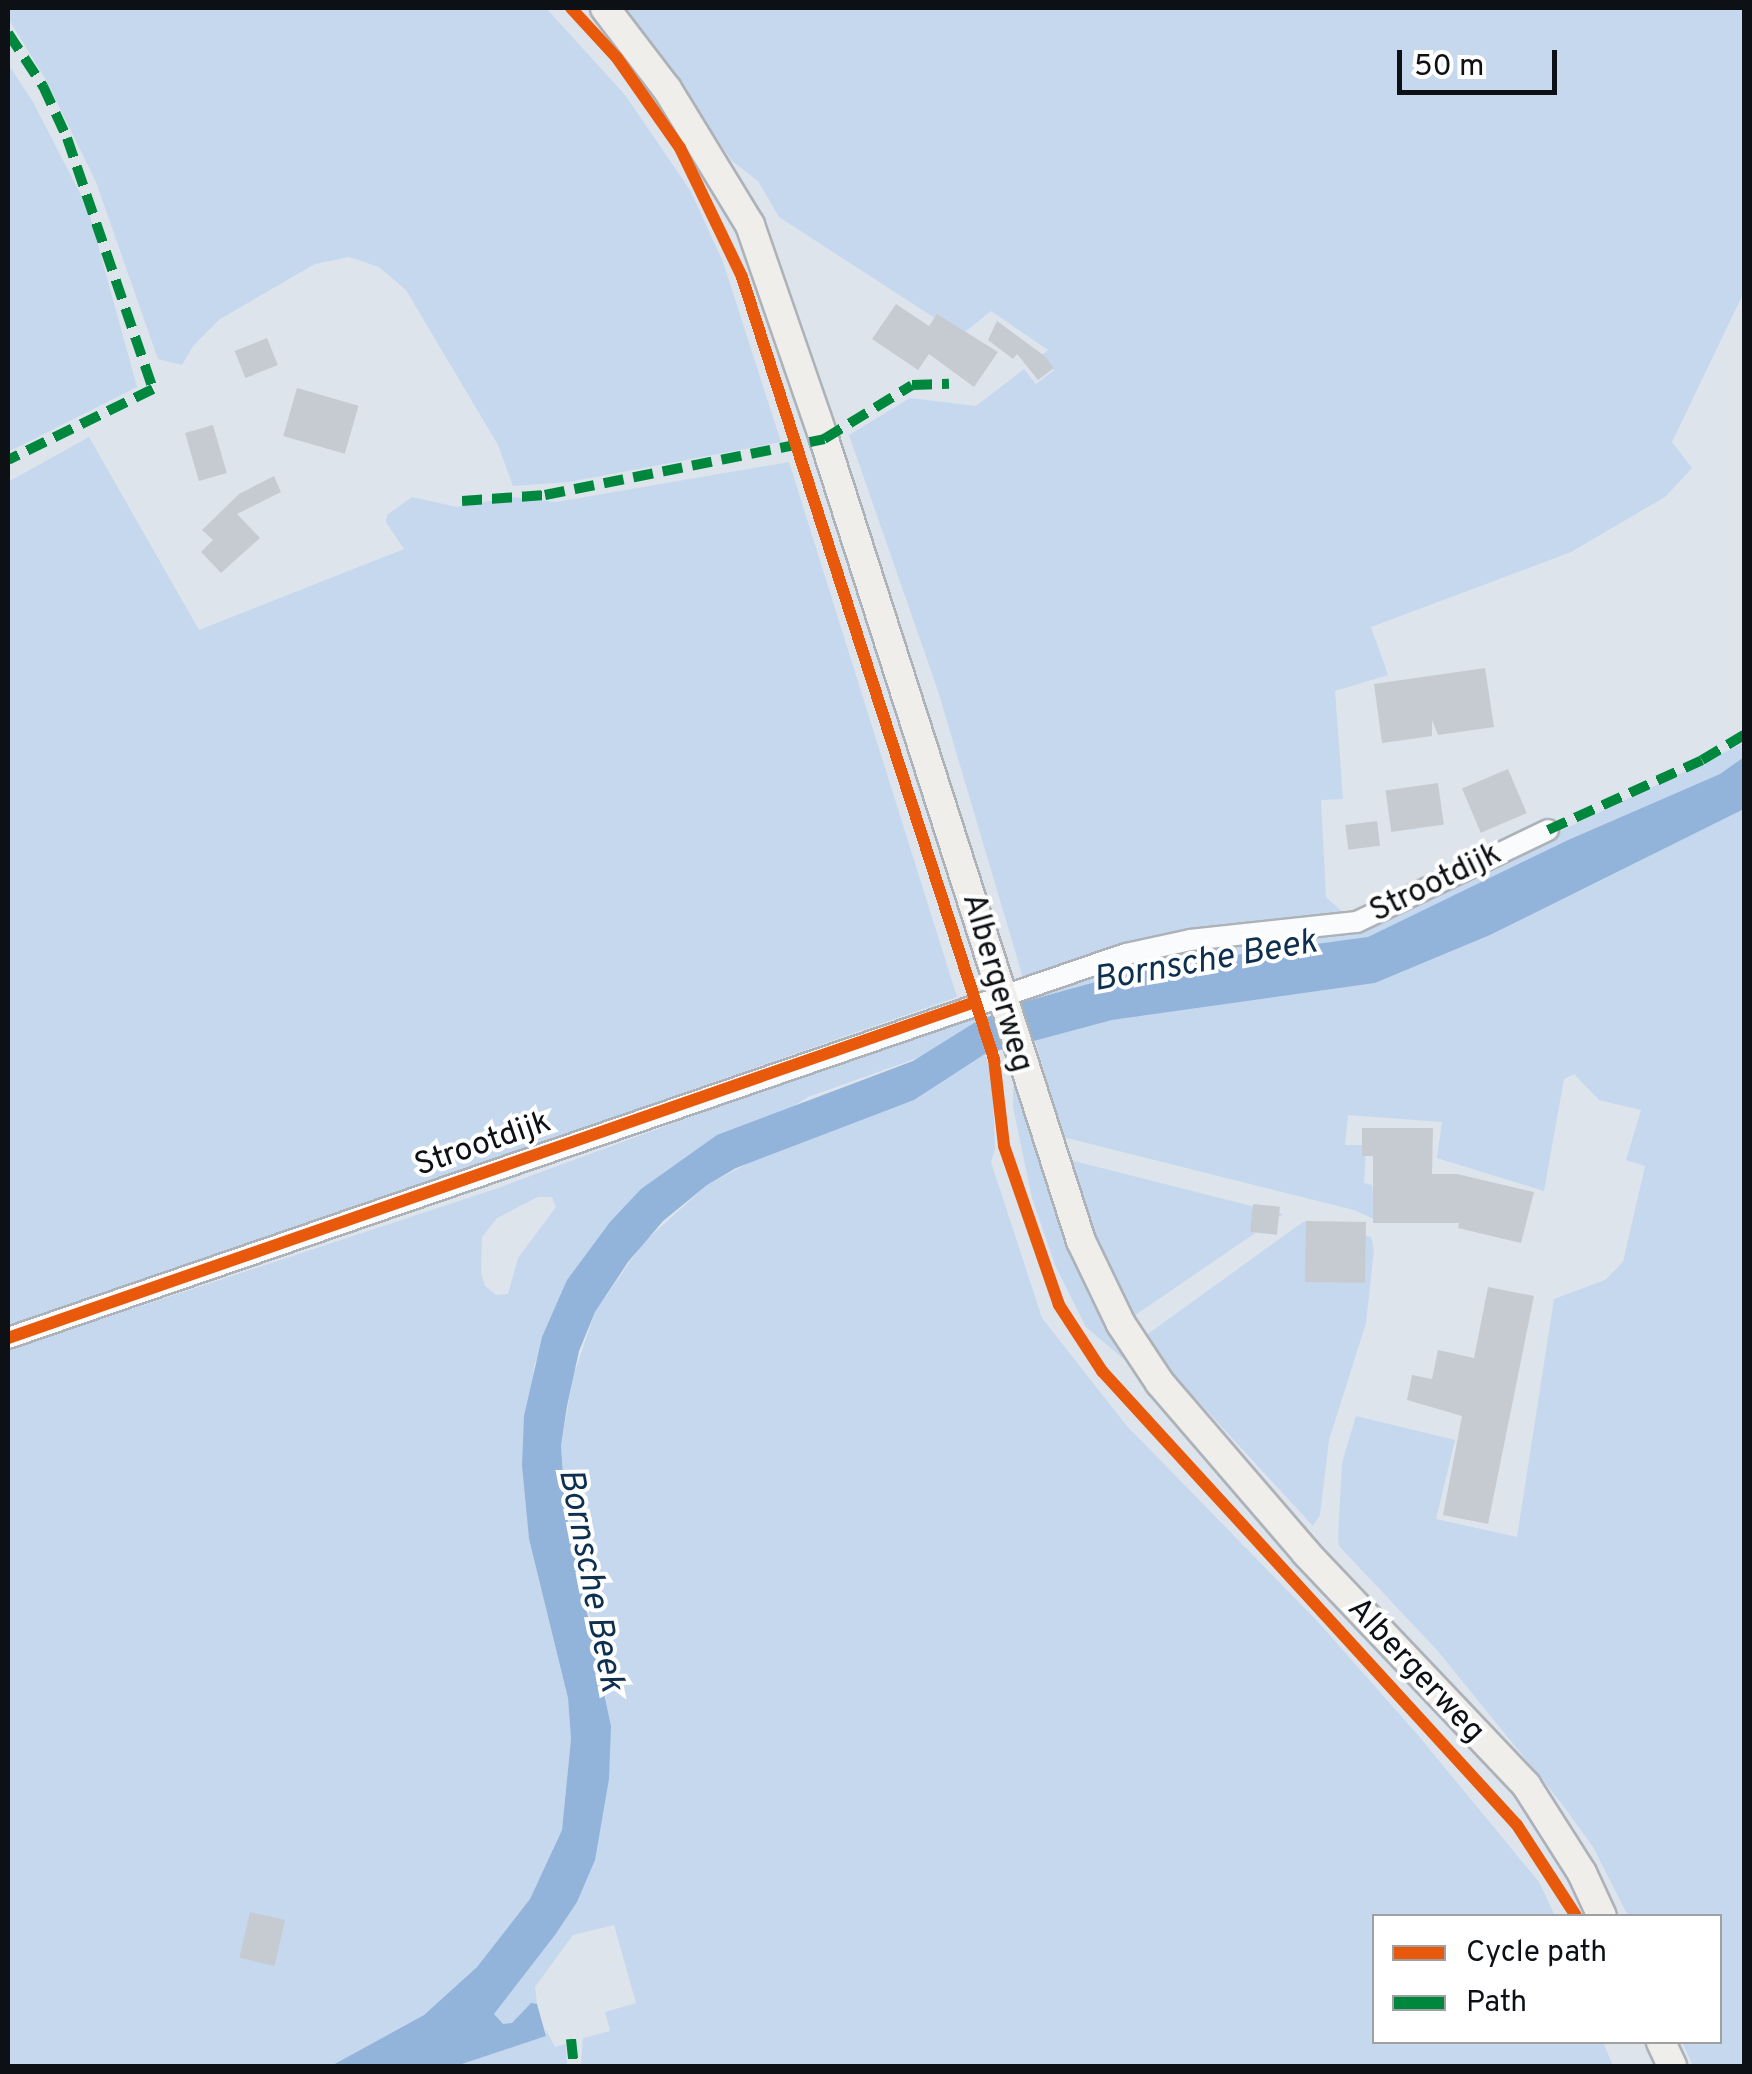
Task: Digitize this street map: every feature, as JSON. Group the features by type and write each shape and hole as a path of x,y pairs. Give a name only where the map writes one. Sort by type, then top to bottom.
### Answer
{"main road":[{"name":"Albergerweg","path":"605,8 667,89 750,225 824,439 1081,1241 1121,1324 1160,1383 1306,1553 1526,1786 1582,1874 1601,1914"}],"street":[{"name":"Strootdijk","path":"8,1338 1158,945 1357,922 1548,830"}],"shaded area":[{"path":"8,8 546,8 625,95 690,190 723,262 781,442 569,482 513,486 498,445 406,290 379,267 349,257 315,264 220,319 193,346 182,365 158,359 96,182 46,80 8,18"},
{"path":"621,8 1744,8 1744,292 1672,442 1692,468 1665,497 1571,552 1371,627 1388,675 1335,691 1343,799 1321,800 1326,897 1347,916 1126,945 1023,978 938,691 849,435 910,398 976,406 1024,369 1036,384 1054,370 1042,355 1048,350 991,311 961,335 779,217 758,181 732,161 647,38"},
{"path":"8,64 33,102 88,209 137,387 8,452"},
{"path":"89,437 199,630 404,549 386,522 387,515 412,497 457,507 512,497 556,502 789,462 957,997 8,1329 8,482"},
{"path":"1744,743 1744,757 1720,774 1568,840 1368,938 1153,966 1023,1002 1035,992 1156,952 1358,928"},
{"path":"1744,809 1744,2066 1693,2066 1683,2044 1722,2044 1722,1914 1627,1914 1593,1847 1562,1804 1437,1650 1339,1546 1338,1539 1342,1463 1356,1416 1455,1440 1436,1519 1517,1537 1554,1299 1605,1280 1623,1262 1645,1166 1626,1160 1641,1110 1599,1100 1574,1074 1564,1079 1544,1191 1437,1158 1442,1122 1348,1115 1345,1145 1366,1145 1364,1183 1372,1185 1376,1220 1354,1210 1063,1137 1035,1040 1112,1020 1375,983 1490,935"},
{"path":"969,1014 978,1021 923,1056 808,1097 610,1222 567,1280 534,1366 522,1466 529,1539 568,1697 571,1739 562,1830 530,1899 477,1967 424,2015 331,2066 8,2066 8,1350 498,1188","holes":["538,1197 552,1197 556,1207 518,1258 508,1294 496,1295 485,1286 481,1273 482,1237 497,1218"]},
{"path":"985,1054 992,1077 995,1149 991,1162 1042,1318 1126,1425 1318,1622 1539,1882 1554,1914 1372,1914 1372,2044 1604,2044 1613,2066 581,2066 583,2038 610,2031 605,2012 636,2003 614,1925 573,1935 535,1987 537,2004 512,2023 503,2025 496,2018 494,2014 577,1902 611,1726 562,1475 561,1446 573,1377 595,1312 643,1243 707,1185 764,1155 914,1100"},
{"path":"1014,1060 1088,1295 1133,1367 1086,1327 1055,1265 1032,1198 1013,1107"},
{"path":"1070,1160 1283,1214 1131,1318 1100,1250"},
{"path":"1303,1222 1371,1237 1374,1250 1366,1323 1329,1440 1320,1515 1313,1526 1175,1376 1145,1336"},
{"path":"546,2030 555,2047 566,2044 567,2066 456,2066 546,2036"}],"water":[{"name":"Bornsche Beek","path":"1744,757 1744,809 1490,935 1375,983 1112,1020 985,1054 914,1100 736,1168 707,1185 663,1221 628,1262 595,1312 579,1351 561,1446 565,1508 611,1726 609,1779 595,1860 577,1902 494,2014 503,2024 512,2023 531,2003 537,2004 546,2036 456,2066 331,2066 424,2015 477,1967 530,1899 562,1830 571,1739 568,1698 529,1539 522,1466 524,1416 542,1337 567,1280 610,1222 641,1189 717,1135 913,1061 974,1023 1023,1002 1153,966 1368,937 1568,840 1720,774"}],"building":[{"path":"896,304 929,326 937,314 998,352 974,387 929,354 918,370 872,339"},
{"path":"997,321 1046,357 1054,368 1038,380 1017,354 1013,359 988,340"},
{"path":"267,338 278,365 245,378 235,351"},
{"path":"297,388 359,406 345,454 283,436"},
{"path":"213,425 227,473 199,481 185,433"},
{"path":"274,476 281,492 237,514 260,538 221,573 201,552 213,540 202,530 239,494"},
{"path":"1485,668 1494,727 1438,735 1432,720 1432,736 1382,743 1374,684"},
{"path":"1508,769 1527,813 1481,833 1462,789"},
{"path":"1438,783 1444,825 1391,832 1386,790"},
{"path":"1377,821 1380,846 1348,850 1345,825"},
{"path":"1362,1128 1433,1128 1432,1174 1457,1174 1534,1192 1521,1243 1458,1228 1459,1223 1373,1223 1373,1156 1362,1156"},
{"path":"1253,1204 1280,1207 1277,1235 1250,1232"},
{"path":"1306,1221 1366,1222 1365,1283 1305,1282"},
{"path":"1488,1287 1534,1296 1488,1524 1443,1515 1462,1416 1407,1400 1412,1375 1432,1379 1438,1350 1474,1358"},
{"path":"250,1912 285,1920 275,1966 239,1958"}],"marked path":[{"path":"8,33 43,86 67,138 153,389 8,460"},
{"path":"462,501 545,495 824,439 912,385 949,384"},
{"path":"1548,830 1702,760 1744,735"},
{"path":"571,2039 574,2066"}],"cycle path":[{"path":"571,8 617,58 680,148 742,277 994,1059 1004,1146 1059,1305 1102,1371 1517,1825 1575,1914"},
{"path":"8,1338 975,1002"}]}
